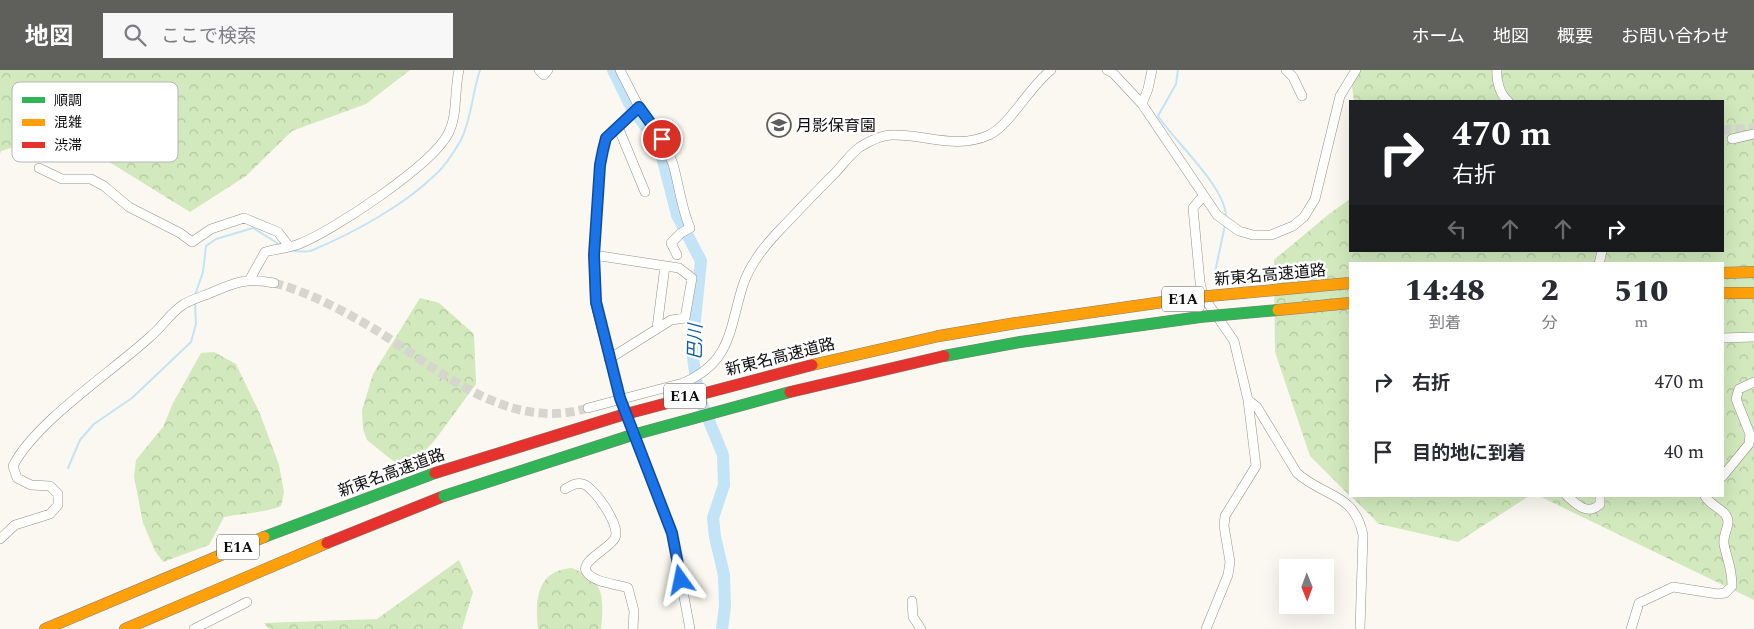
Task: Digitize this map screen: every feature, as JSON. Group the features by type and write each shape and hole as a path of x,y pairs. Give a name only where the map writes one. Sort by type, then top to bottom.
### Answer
{"highway":[{"path":"1724,273 1754,272"},
{"name":"新東名高速道路","path":"45,629 261,538 435,473 510,448 690,395 939,336 1198,297 1349,283"},
{"path":"1724,293 1754,293"},
{"name":"E1A","path":"125,629 271,566 444,496 520,468 696,416 944,356 1020,342 1200,317 1349,303"}],"street":[{"path":"250,279 266,252 288,245 297,245 325,230 397,184 436,148 448,134 453,122 459,70"},
{"path":"539,70 544,75 548,70"},
{"path":"620,70 636,110 657,129 673,165 682,207 690,228 671,243 677,255"},
{"path":"588,408 620,398 684,383 706,371 725,348 731,334 744,284 754,262 772,238 860,147 890,135 962,142 991,134 1006,120 1038,80 1051,70"},
{"path":"1107,70 1113,72 1142,104 1217,216 1239,231 1253,235 1271,235 1293,226 1304,216 1316,199 1340,96 1356,70"},
{"path":"1142,104 1148,90 1152,70"},
{"path":"1286,70 1293,77 1302,96"},
{"path":"1497,70 1496,76 1503,98 1506,100"},
{"path":"636,110 606,138 600,165 594,255 596,302 620,398 672,533 690,629"},
{"path":"618,127 645,192"},
{"path":"1732,139 1754,134"},
{"path":"39,168 62,179 91,179 104,186 129,207 180,233 192,242 211,229 244,218 278,232 288,245"},
{"path":"1202,196 1192,208 1200,282 1203,296 1234,341 1248,400 1256,466 1225,516 1224,526 1230,562 1228,574 1206,629"},
{"path":"594,255 679,268 692,278 684,318 671,320 609,359"},
{"path":"657,328 665,266"},
{"path":"0,538 15,525 50,514 58,505 58,494 50,486 31,485 17,478 13,466 18,455 51,421 151,337 172,312 227,285 250,279 274,283"},
{"path":"1724,338 1754,336"},
{"path":"1724,475 1749,444 1750,434 1736,399 1739,389 1754,382"},
{"path":"1248,400 1257,408 1297,473 1306,481 1348,503 1360,522 1363,535 1360,629"},
{"path":"564,490 575,484 583,484 591,489 615,522 616,536 609,546 589,560 585,567 586,571 595,579 628,588 634,611 633,629"},
{"path":"1568,497 1580,508 1587,510 1595,509 1600,504 1600,497"},
{"path":"1631,629 1639,603 1673,587 1718,594 1725,592 1732,586 1732,571 1723,543 1728,523 1726,514 1708,502 1706,497"},
{"path":"912,601 913,617 921,629"},
{"path":"194,629 247,602"}],"green space":[{"path":"0,70 410,70 366,104 292,131 246,176 190,212 109,162 178,162 178,82 12,82 12,148 1,151 0,154"},
{"path":"1350,70 1754,70 1754,600 1541,497 1724,497 1724,262 1349,262 1349,495 1310,456 1275,352 1274,260 1349,200 1349,252 1724,252 1724,100 1354,100"},
{"path":"420,298 439,303 474,334 476,384 435,440 421,455 409,462 393,461 367,440 363,429 362,410 373,374"},
{"path":"214,352 236,364 260,414 279,465 284,492 281,506 260,512 224,517 209,545 163,562 155,551 143,523 134,476 136,460 163,427 173,403 201,353"},
{"path":"1352,497 1527,497 1458,542 1379,524"},
{"path":"459,560 473,592 462,629 269,629 264,623 377,619"},
{"path":"571,568 582,572 590,578 600,591 602,599 601,629 538,629 538,598 544,581 559,570"}],"waterway":[{"path":"290,250 311,251 345,235 409,197 436,174 453,154 465,132 480,70"},
{"name":"巴川","path":"613,70 630,105 659,145 677,215 701,261 692,350 698,394 723,455 724,485 713,518 715,537 724,575 725,606 722,629"},
{"path":"1178,70 1176,84 1158,116 1209,179 1224,206 1226,218"},
{"path":"1214,277 1225,225"},
{"path":"195,295 203,272 206,246 216,239 253,228 282,246"},
{"path":"68,468 80,440 94,424 132,398 191,342 196,324 195,302"}],"tunnel":[{"path":"1724,130 1754,128"},
{"path":"274,283 311,296 348,314 447,377 473,392 500,404 528,412 558,413 588,408"}],"traffic: fast":[{"path":"1020,342 1200,317 1278,310"},
{"path":"944,356 1020,342"},
{"path":"444,496 629,436 790,392"},
{"path":"264,537 435,473"}],"traffic: slow":[{"path":"1724,273 1754,272"},
{"path":"1016,323 1198,297 1349,283"},
{"path":"1724,293 1754,293"},
{"path":"1278,310 1349,303"},
{"path":"939,336 1016,323"},
{"path":"812,365 939,336"},
{"path":"45,629 264,537"},
{"path":"125,629 327,543"}],"traffic: jam":[{"path":"790,392 944,356"},
{"path":"435,473 622,415 812,365"},
{"path":"327,543 444,496"}],"place":[{"name":"月影保育園","path":"779,125"}],"route":[{"path":"662,139 657,129 639,107 606,138 600,165 594,279 598,319 620,398 672,533 681,580"}]}
